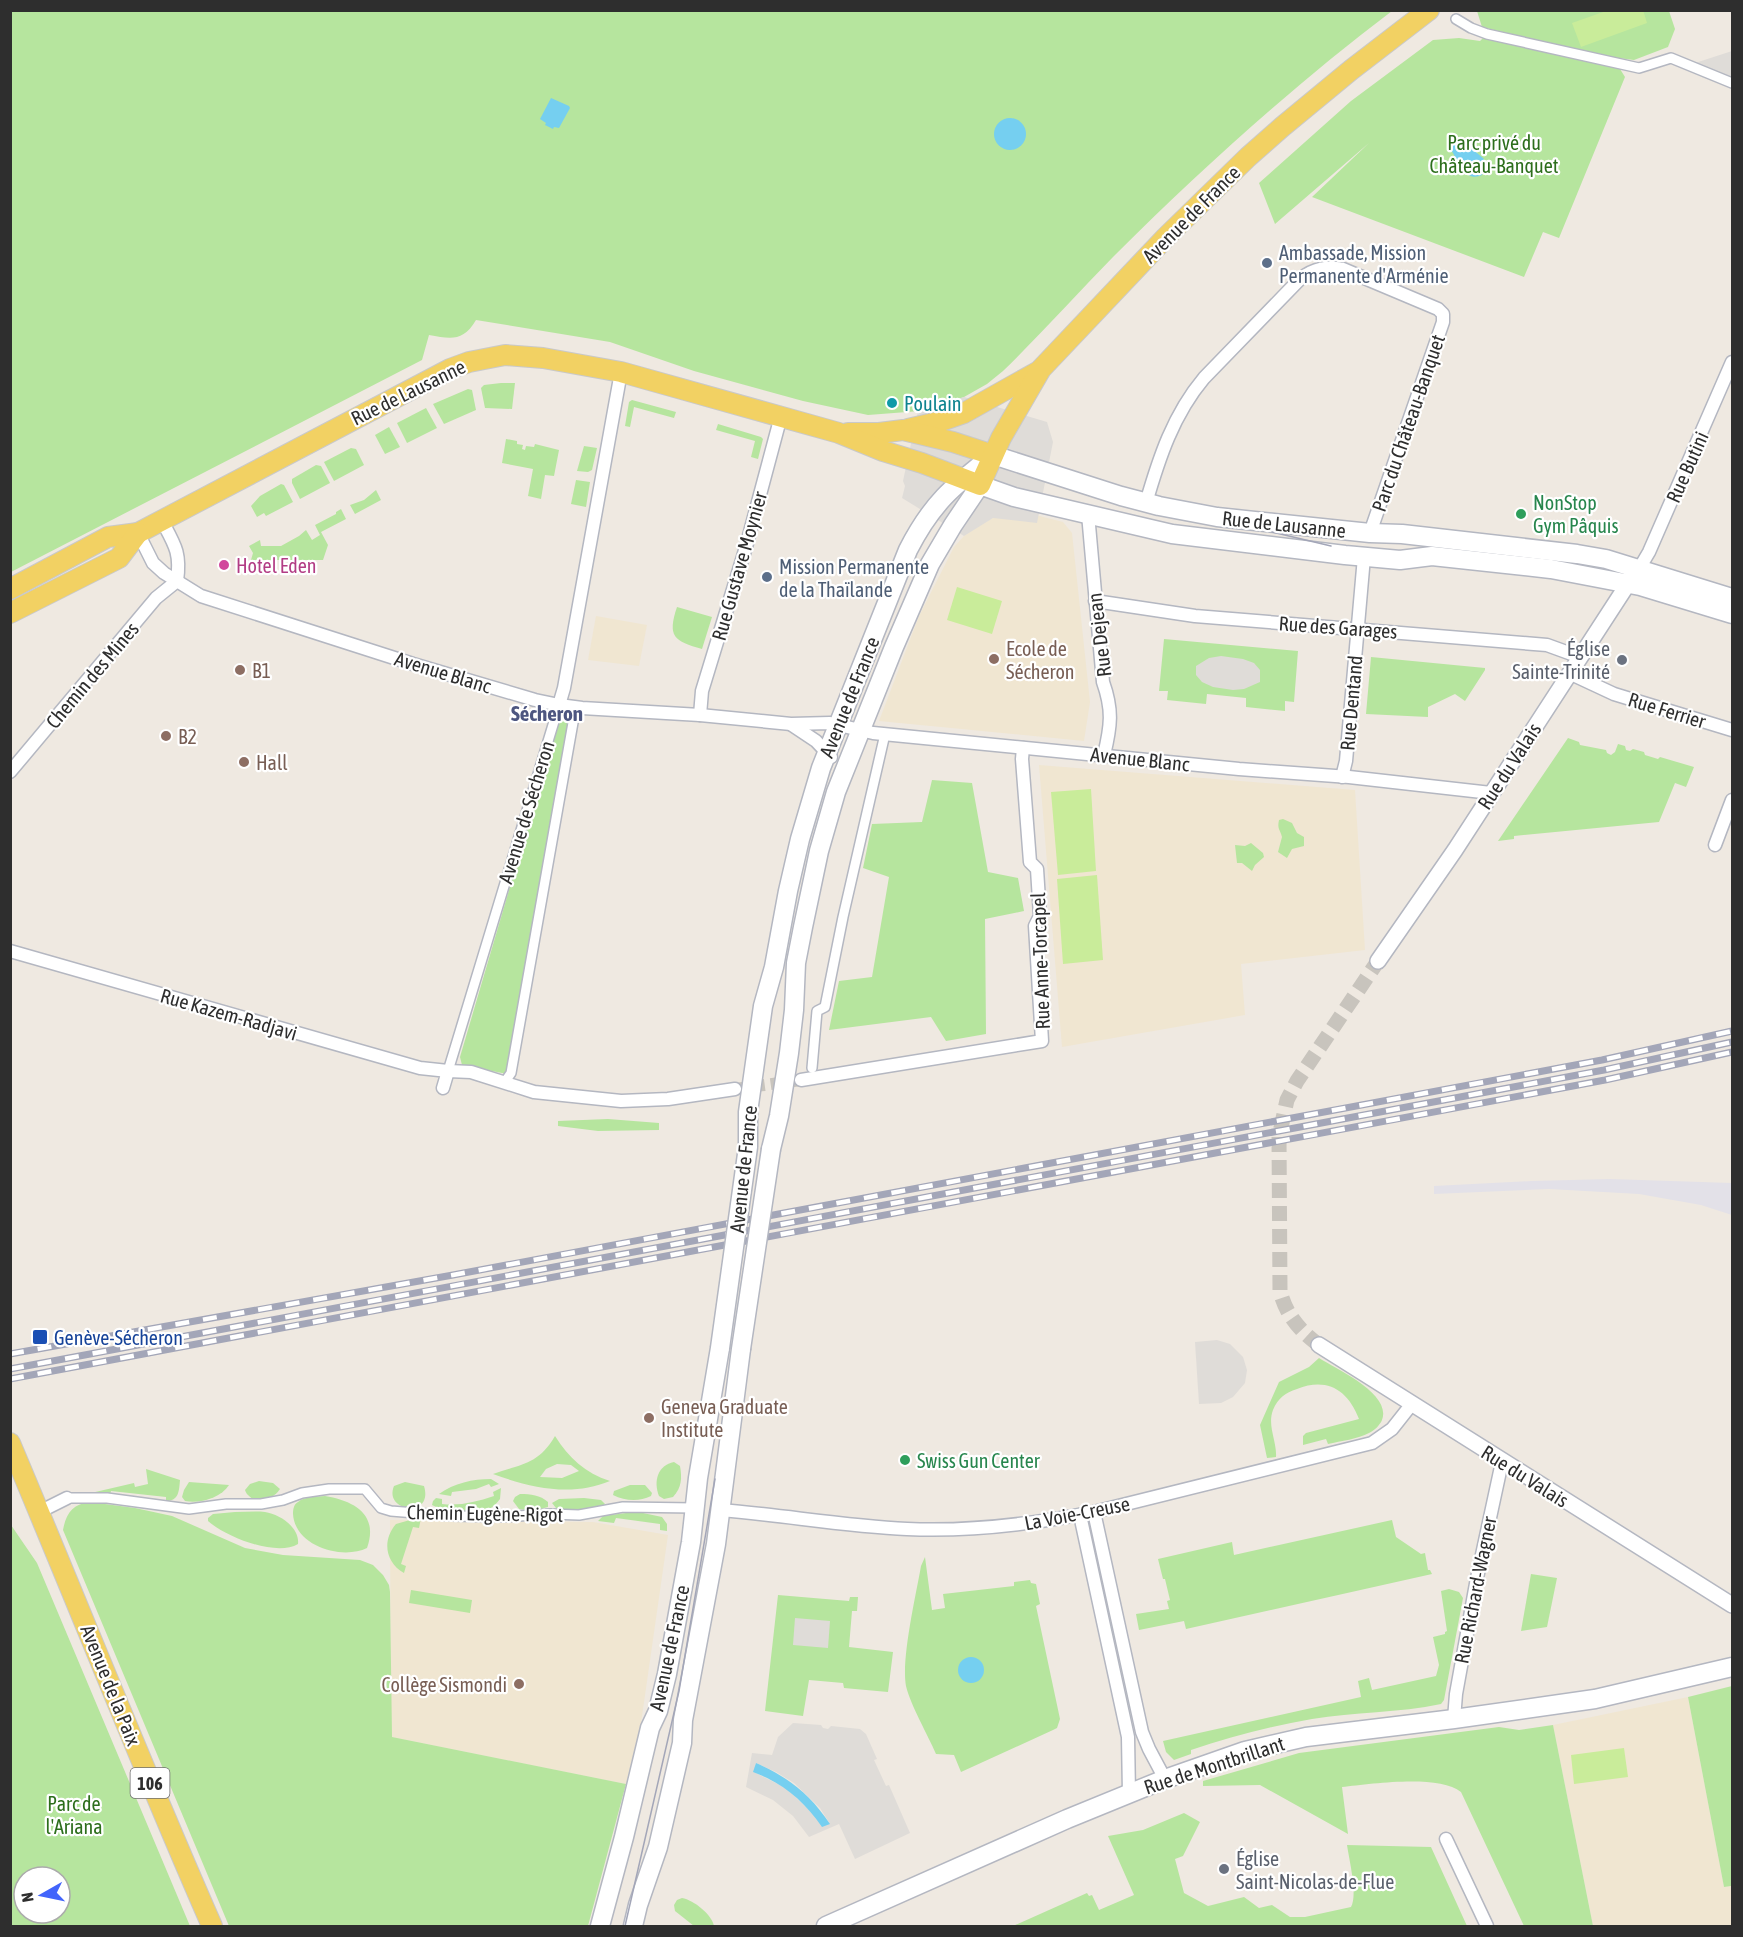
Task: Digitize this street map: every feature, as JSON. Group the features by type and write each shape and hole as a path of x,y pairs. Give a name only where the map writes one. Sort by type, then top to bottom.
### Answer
{"main road":[{"name":"Avenue de France","path":"633,1926 654,1862 682,1743 684,1720 716,1544 741,1349 771,1149 789,1053 796,963 802,927 819,851 836,792 860,731 930,564 952,526 972,481 993,455 1041,369 1180,222 1248,157 1326,90 1429,10"},
{"name":"Rue de Lausanne","path":"10,589 108,537 138,533 463,363 505,355 543,358 612,370 840,433 883,451 1014,497 1172,534 1364,557 1400,560 1432,556 1633,576 1732,598"},
{"path":"903,430 964,413 1041,369"},
{"name":"Rue de Lausanne","path":"840,433 879,433 903,430 953,442 1146,503 1234,520 1554,550 1606,559 1633,576"},
{"name":"Avenue de France","path":"600,1926 633,1803 650,1728 663,1694 689,1554 748,1147 748,1112 763,1006 774,968 800,839 830,755 837,725 912,541 936,504 972,481"},
{"name":"Rue de Lausanne","path":"10,614 119,558 138,533"},
{"path":"1633,576 1732,614"},
{"name":"Avenue de la Paix","path":"10,1443 171,1835 212,1926"},
{"path":"694,1508 720,1510"},
{"name":"Rue de Montbrillant","path":"826,1926 1067,1818 1165,1779 1245,1751 1306,1737 1595,1699 1732,1667"}],"street":[{"path":"1456,19 1487,34 1639,69 1671,58 1732,83"},
{"name":"Parc du Château-Banquet","path":"1146,503 1164,446 1175,420 1203,378 1300,279 1315,270 1333,267 1343,269 1427,304 1443,314 1443,322 1370,533"},
{"name":"Rue Butini","path":"1633,576 1649,552 1732,362"},
{"name":"Avenue de Sécheron","path":"448,1071 564,688 612,370"},
{"name":"Rue Gustave Moynier","path":"700,715 702,691 746,547 781,416"},
{"name":"Rue Dejean","path":"1088,514 1104,682 1110,700 1111,713 1111,727 1104,755"},
{"path":"162,520 178,551 177,581"},
{"name":"Avenue Blanc","path":"138,533 153,563 201,596 413,664 559,705 791,724 822,723 885,734 1491,793"},
{"name":"Rue Dentand","path":"1342,777 1346,761 1364,557"},
{"name":"Rue du Valais","path":"1378,961 1455,850 1633,576"},
{"name":"Chemin des Mines","path":"10,772 156,598 177,581"},
{"name":"Rue des Garages","path":"1095,601 1195,616 1547,645 1580,657"},
{"name":"Rue Ferrier","path":"1569,673 1614,694 1732,730"},
{"path":"504,1083 511,1073 574,717"},
{"name":"Avenue Blanc","path":"791,724 810,736 830,755"},
{"path":"813,1068 817,1011 825,1007 843,916 885,734"},
{"name":"Rue Anne-Torcapel","path":"801,1080 1042,1041 1035,926 1040,916 1037,869 1030,862 1023,748"},
{"path":"1715,845 1732,800"},
{"name":"Rue Kazem-Radjavi","path":"10,951 420,1068 471,1072 534,1092 621,1101 668,1099 735,1089"},
{"path":"443,1088 448,1071"},
{"name":"Rue du Valais","path":"1319,1345 1732,1605"},
{"name":"La Voie-Creuse","path":"720,1510 860,1525 923,1529 1016,1525 1094,1512 1372,1443 1392,1429 1411,1405"},
{"name":"Rue Richard-Wagner","path":"1454,1719 1456,1694 1477,1578 1502,1462"},
{"name":"Chemin Eugène-Rigot","path":"39,1512 67,1498 107,1498 189,1509 226,1504 261,1504 283,1500 302,1493 329,1489 365,1489 381,1508 391,1511 452,1516 579,1515 623,1507 694,1508"},
{"path":"1094,1512 1140,1724 1149,1749 1165,1779"},
{"path":"1080,1515 1126,1727 1129,1794"},
{"path":"1107,1638 1120,1635"},
{"path":"1126,1727 1140,1724"},
{"path":"1446,1839 1486,1926"}],"shaded area":[{"path":"1732,51 1732,83 1689,65"},
{"path":"964,397 1047,422 1053,442 1037,523 993,518 964,536 902,498 905,486 903,481 918,411"},
{"name":"Ecole de Sécheron","path":"1024,512 1063,522 1072,533 1090,702 1084,741 879,721 919,616 954,547 964,536 983,522"},
{"path":"596,616 647,625 639,666 588,660"},
{"path":"1221,656 1254,663 1260,670 1260,682 1244,689 1233,690 1213,687 1202,682 1196,675 1196,666 1209,658"},
{"path":"1039,765 1355,790 1365,950 1241,964 1245,1015 1062,1047"},
{"path":"1610,1179 1732,1183 1732,1215 1701,1205 1639,1194 1549,1189 1434,1194 1434,1186"},
{"path":"1217,1340 1230,1344 1243,1357 1247,1370 1245,1383 1233,1397 1221,1403 1199,1404 1195,1342"},
{"name":"Collège Sismondi","path":"390,1520 593,1522 668,1535 641,1723 626,1784 391,1737"},
{"path":"795,1618 830,1621 828,1648 793,1645"},
{"path":"1688,1697 1724,1887 1731,1886 1732,1926 1593,1926 1553,1725"},
{"path":"793,1723 821,1725 828,1729 831,1726 860,1729 866,1734 877,1759 874,1760 886,1786 889,1785 910,1833 855,1859 839,1824 809,1837 793,1816 773,1800 746,1787 752,1753 772,1755 778,1737","holes":["756,1763 794,1783 820,1808 830,1824 810,1811 786,1788 754,1772"]}],"green space":[{"path":"12,10 1392,11 1248,129 1146,224 1003,371 987,384 964,397 920,411 868,415 803,401 694,371 610,342 476,320 466,332 456,337 429,335 422,360 11,572"},
{"path":"1643,10 1647,23 1581,47 1572,23 1606,11"},
{"path":"1477,11 1669,11 1675,29 1668,47 1634,60 1595,55 1482,27"},
{"name":"Parc privé du Château-Banquet","path":"1487,34 1620,69 1625,77 1559,238 1543,232 1524,277 1312,197 1369,143 1275,224 1259,183 1351,101 1433,40 1459,38 1480,41"},
{"path":"515,383 512,409 485,408 481,388 484,385"},
{"path":"468,389 472,390 476,410 444,424 433,404"},
{"path":"632,400 676,412 674,418 634,407 630,427 625,426 629,402"},
{"path":"426,408 437,428 407,443 397,423"},
{"path":"718,424 761,437 763,439 758,459 751,457 755,441 716,430"},
{"path":"389,427 400,447 385,454 375,435"},
{"path":"506,439 517,441 517,444 523,445 522,449 525,450 526,446 534,447 535,444 559,450 554,476 545,475 541,499 528,496 533,469 502,463"},
{"path":"584,446 597,448 592,470 588,472 577,471"},
{"path":"351,448 356,449 364,465 334,481 324,462"},
{"path":"316,465 321,466 330,483 300,499 292,479"},
{"path":"576,480 590,482 586,507 571,504"},
{"path":"281,484 284,485 293,502 266,516 264,513 257,517 251,506 260,496"},
{"path":"376,490 381,500 355,514 350,505 364,500"},
{"path":"341,509 346,519 321,532 328,545 323,560 251,560 253,553 249,546 260,540 261,546 281,546 306,530 312,540 320,535 315,525"},
{"path":"957,587 1002,601 992,634 947,620"},
{"path":"677,607 712,617 702,649 685,643 675,636 673,625"},
{"path":"1164,639 1298,651 1294,702 1285,701 1285,711 1246,707 1246,698 1207,694 1206,704 1167,700 1168,691 1159,691"},
{"path":"1371,657 1485,668 1485,670 1465,701 1455,694 1428,707 1428,717 1366,714"},
{"path":"559,720 571,720 507,1074 462,1065 460,1057"},
{"path":"1568,738 1579,742 1580,745 1606,750 1611,755 1618,744 1625,746 1626,750 1633,749 1658,759 1660,757 1694,767 1686,787 1675,783 1659,822 1514,836 1514,839 1498,841"},
{"path":"932,780 972,783 988,872 1018,878 1024,911 985,919 986,1034 946,1041 931,1017 829,1030 839,981 872,977 889,877 863,868 872,824 922,822"},
{"path":"1091,789 1096,871 1058,875 1051,792"},
{"path":"1283,819 1292,823 1297,833 1304,837 1304,846 1292,849 1287,858 1278,852 1282,837 1278,823"},
{"path":"1251,843 1263,853 1264,857 1252,871 1242,863 1237,863 1235,845 1245,846"},
{"path":"1097,875 1103,960 1063,964 1057,879"},
{"path":"608,1119 659,1123 659,1130 598,1131 558,1126 558,1121"},
{"path":"1319,1358 1350,1376 1371,1392 1383,1410 1381,1422 1373,1431 1360,1437 1328,1444 1326,1439 1303,1445 1303,1436 1306,1433 1359,1419 1349,1400 1335,1389 1318,1385 1297,1389 1282,1396 1273,1410 1271,1422 1276,1457 1267,1458 1260,1425 1279,1382 1309,1367"},
{"path":"555,1436 578,1464 610,1481 596,1486 566,1490 537,1487 493,1474 528,1462 549,1446","holes":["557,1464 571,1465 579,1471 562,1478 540,1477 546,1469"]},
{"path":"674,1462 680,1466 680,1486 673,1497 664,1499 659,1496 657,1490 658,1475 664,1466"},
{"path":"146,1469 180,1480 179,1491 174,1499 166,1501 166,1497 111,1491 110,1495 91,1493 134,1483 135,1487 148,1484"},
{"path":"491,1479 499,1484 452,1492 451,1496 439,1494 464,1482"},
{"path":"259,1481 273,1483 280,1489 267,1499 252,1498 245,1490 250,1484"},
{"path":"189,1482 229,1485 215,1497 191,1502 185,1501 182,1497"},
{"path":"405,1482 424,1486 425,1497 422,1504 409,1508 395,1502 394,1486"},
{"path":"630,1485 645,1485 652,1493 651,1496 632,1500 613,1495 614,1491"},
{"path":"501,1488 500,1499 484,1511 461,1512 432,1505 436,1498 442,1499 442,1504 474,1502 494,1496 493,1492"},
{"path":"520,1494 542,1498 548,1502 548,1507 533,1511 519,1509 513,1501"},
{"path":"325,1496 345,1501 361,1511 367,1518 370,1536 367,1548 346,1552 334,1551 322,1548 302,1535 293,1514 295,1505 304,1499"},
{"path":"559,1499 601,1500 605,1504 594,1509 574,1510 556,1508 552,1503"},
{"path":"90,1502 172,1516 245,1548 283,1555 360,1560 373,1565 383,1575 390,1592 392,1737 626,1784 588,1926 229,1926 63,1530 71,1510"},
{"path":"265,1512 283,1519 296,1533 298,1544 289,1547 265,1547 239,1539 208,1521 213,1514"},
{"path":"643,1513 662,1517 667,1524 667,1531 660,1530 660,1524 616,1518 614,1523 598,1521 603,1516"},
{"path":"421,1518 419,1528 413,1527 401,1564 406,1566 404,1573 389,1557 387,1544 396,1524"},
{"path":"1392,1520 1396,1537 1421,1554 1425,1553 1428,1570 1432,1574 1186,1629 1184,1621 1139,1630 1136,1614 1169,1609 1167,1601 1170,1600 1158,1559 1232,1542 1234,1555"},
{"name":"Parc de l'Ariana","path":"11,1525 37,1563 190,1926 11,1926"},
{"path":"925,1557 932,1610 945,1608 943,1594 1014,1586 1014,1582 1030,1580 1031,1583 1036,1584 1040,1604 1036,1606 1060,1719 1057,1728 961,1772 954,1755 936,1754 906,1686 907,1644 921,1566"},
{"path":"1531,1574 1557,1578 1547,1627 1521,1631"},
{"path":"1449,1589 1459,1592 1463,1598 1444,1700 1441,1704 1312,1719 1281,1725 1191,1750 1191,1754 1174,1760 1166,1752 1163,1741 1361,1697 1358,1681 1369,1678 1372,1690 1436,1676 1439,1665 1433,1637 1445,1634 1447,1631 1441,1591"},
{"path":"411,1590 472,1600 470,1613 409,1603"},
{"path":"778,1595 849,1601 850,1597 858,1597 857,1611 852,1611 849,1647 893,1652 888,1692 844,1688 843,1683 809,1680 803,1716 765,1711"},
{"path":"1732,1686 1732,1892 1731,1886 1724,1887 1688,1697"},
{"path":"1553,1725 1593,1926 1524,1926 1461,1792 1451,1786 1437,1783 1404,1782 1342,1787 1348,1834 1260,1785 1203,1786 1203,1781 1299,1753 1499,1727 1519,1730"},
{"path":"1624,1748 1628,1777 1574,1784 1571,1755"},
{"path":"1184,1813 1200,1822 1183,1856 1175,1859 1184,1893 1208,1906 1244,1897 1259,1908 1272,1905 1290,1917 1305,1917 1351,1907 1354,1894 1347,1845 1431,1847 1467,1926 1013,1926 1087,1893 1089,1896 1092,1895 1099,1910 1134,1895 1108,1836 1143,1830"},
{"path":"682,1898 702,1909 710,1917 714,1926 694,1926 675,1911 674,1905"}],"water":[{"path":"551,98 570,108 559,128 554,127 553,129 540,119"},
{"path":"1010,118 1022,122 1026,134 1022,146 1010,150 998,146 994,134 998,122"},
{"path":"1466,141 1484,159 1482,175 1470,176 1462,169 1449,147 1451,142"},
{"path":"971,1657 980,1661 984,1670 980,1679 971,1683 962,1679 958,1670 962,1661"},
{"path":"756,1763 798,1787 830,1824 822,1827 792,1794 764,1776 753,1772"}],"tunnel":[{"path":"1319,1345 1295,1322 1286,1308 1280,1291 1279,1137 1287,1100 1297,1081 1378,961"},
{"path":"735,1089 801,1080"}],"tram line":[{"path":"1272,532 1331,546"},
{"path":"625,1926 679,1691 715,1479"}],"railway":[{"path":"10,1354 453,1275 1602,1060 1732,1031"},
{"path":"10,1369 1604,1070 1732,1042"},
{"path":"10,1379 1605,1080 1732,1052"}],"place":[{"name":"Ambassade, Mission Permanente d'Arménie","path":"1267,263"},
{"name":"Poulain","path":"892,403"},
{"name":"NonStop Gym Pâquis","path":"1521,514"},
{"name":"Hotel Eden","path":"224,565"},
{"name":"Mission Permanente de la Thaïlande","path":"767,577"},
{"name":"Ecole de Sécheron","path":"994,659"},
{"name":"Église Sainte-Trinité","path":"1622,660"},
{"name":"B1","path":"240,670"},
{"name":"B2","path":"166,736"},
{"name":"Hall","path":"244,762"},
{"name":"Genève-Sécheron","path":"40,1337"},
{"name":"Geneva Graduate Institute","path":"649,1418"},
{"name":"Swiss Gun Center","path":"905,1460"},
{"name":"Collège Sismondi","path":"519,1684"},
{"name":"Église Saint-Nicolas-de-Flue","path":"1224,1869"}],"district":[{"name":"Sécheron","path":"547,713"}]}
